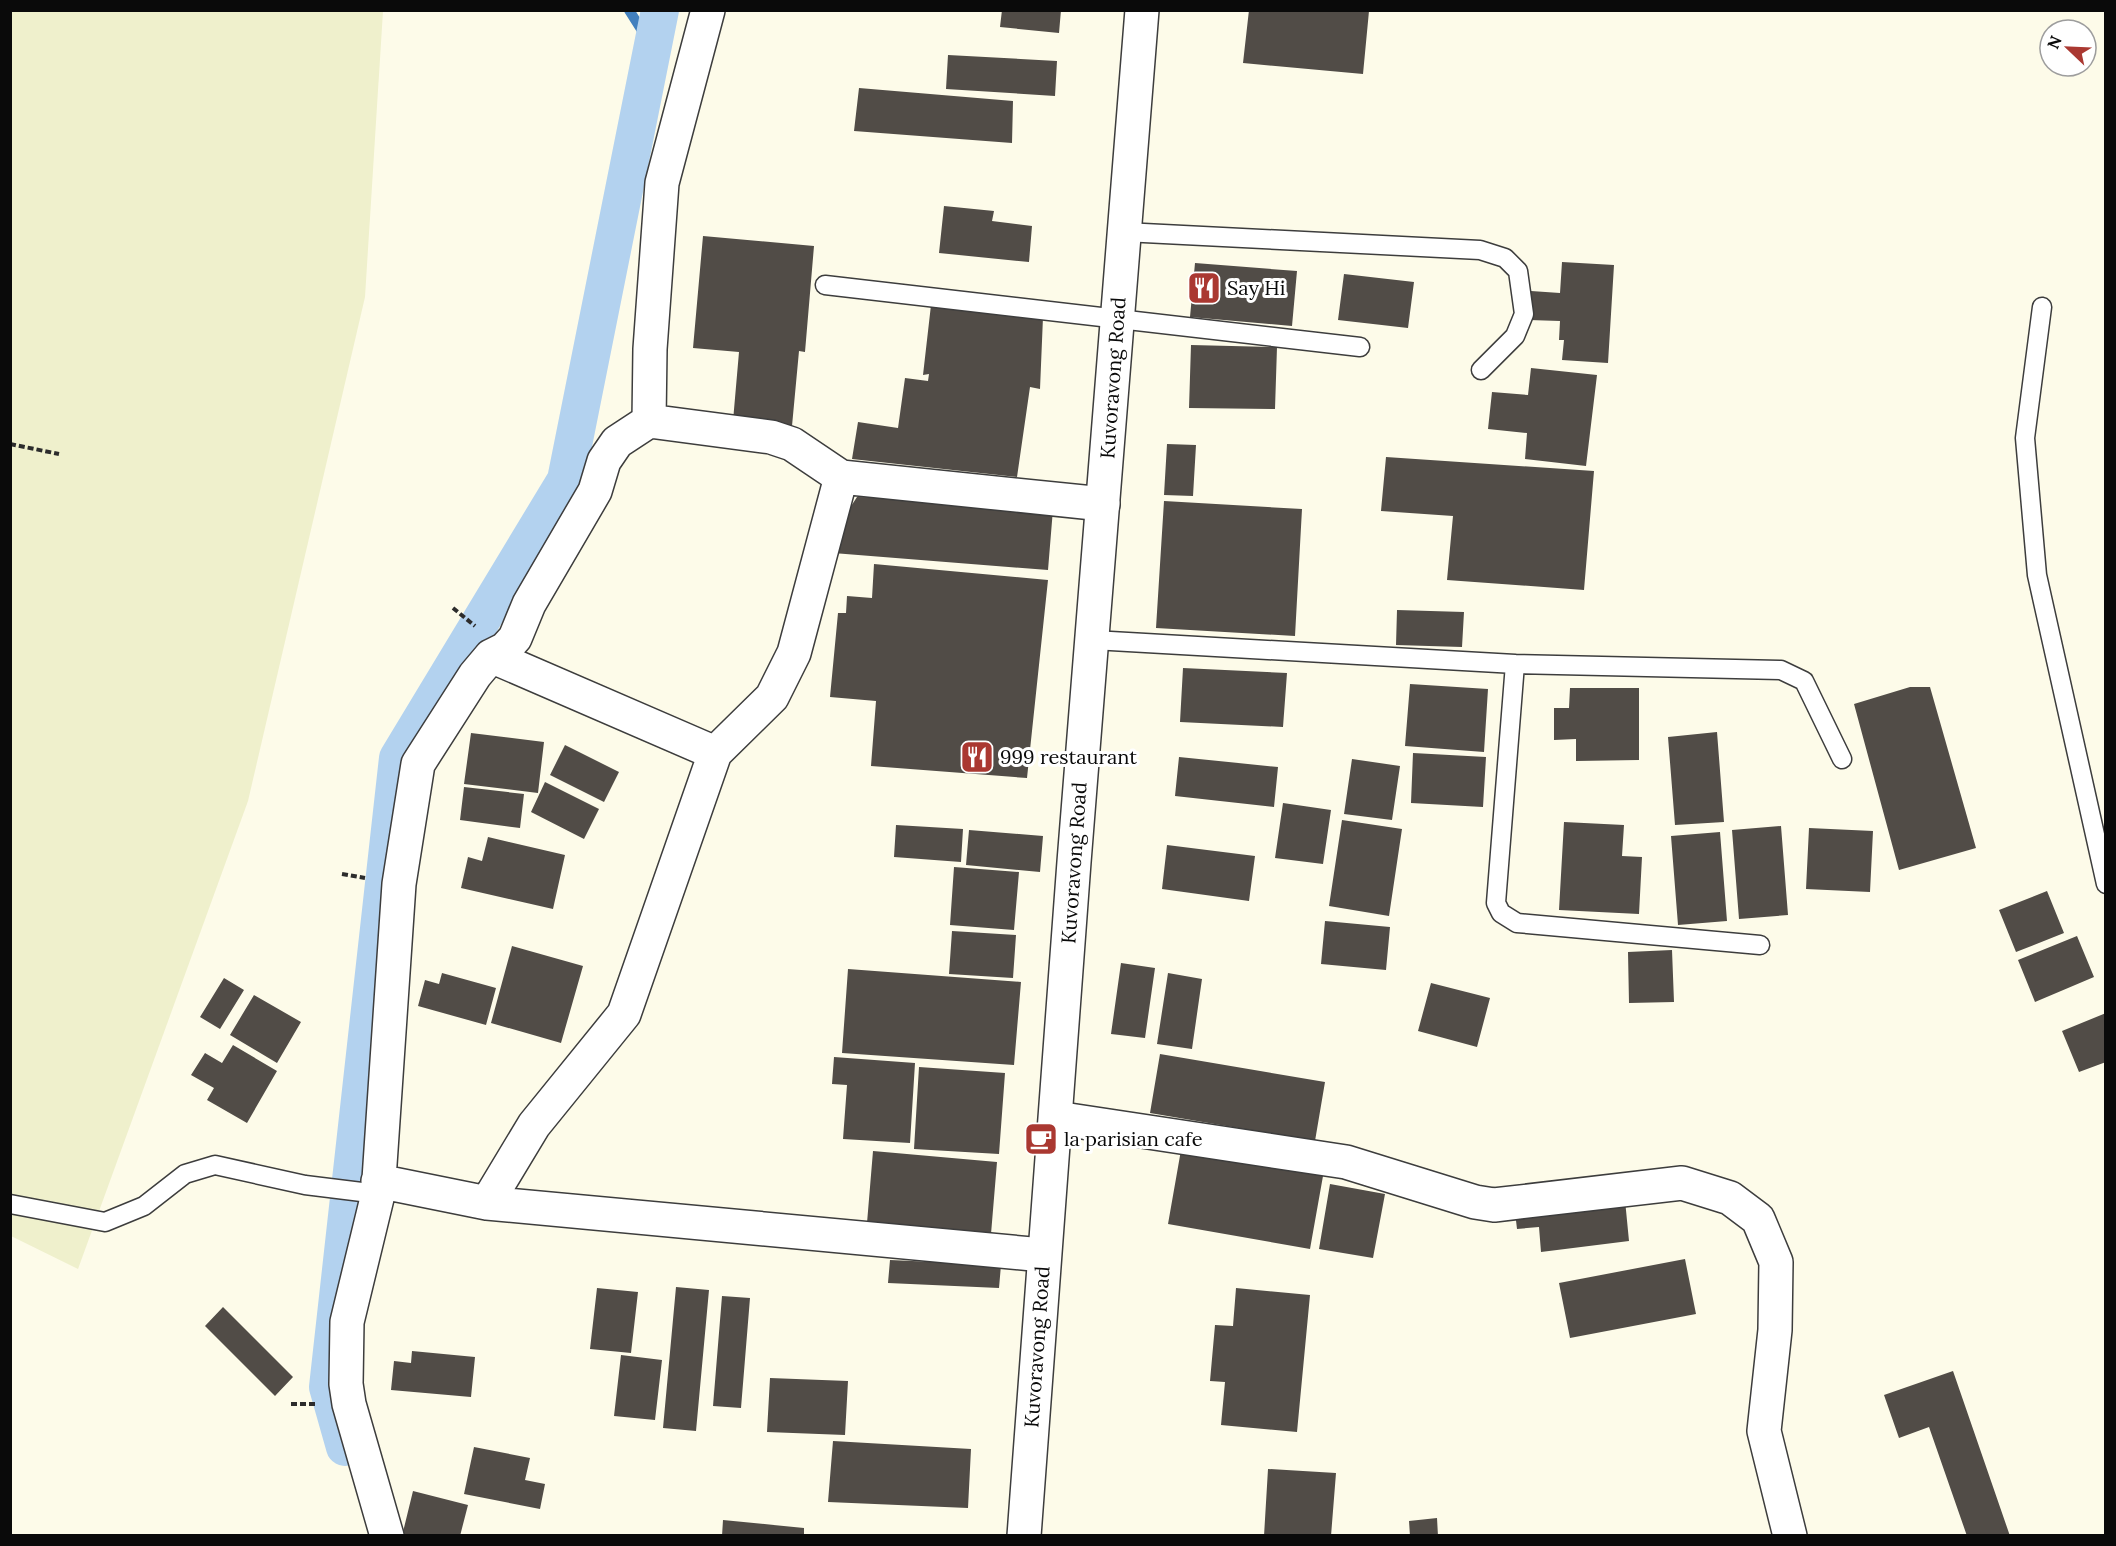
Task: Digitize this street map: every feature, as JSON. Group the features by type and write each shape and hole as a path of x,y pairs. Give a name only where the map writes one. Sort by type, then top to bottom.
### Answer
{"street":[{"path":"649,421 650,349 662,183 708,10"},
{"name":"Kuvoravong Road","path":"1024,1536 1074,862 1142,10"},
{"path":"486,643 505,649 515,638 529,604 595,491 604,461 616,442 649,421 771,437 792,444 841,477 1103,504"},
{"path":"487,1203 534,1125 624,1014 715,753 772,697 794,653 841,477"},
{"path":"486,643 715,753"},
{"path":"387,1536 354,1426 346,1384 346,1322 371,1188 399,884 418,764 475,675 486,643"},
{"path":"1056,1118 1346,1162 1475,1202 1494,1204 1682,1183 1730,1198 1758,1219 1776,1262 1774,1330 1764,1431 1790,1536"},
{"path":"371,1188 487,1203 1044,1255"}],"lane":[{"path":"1124,232 1480,250 1505,258 1518,271 1524,314 1515,336 1481,370"},
{"path":"825,285 1360,346"},
{"path":"2042,307 2025,438 2037,575 2106,884"},
{"path":"1093,640 1515,664 1781,670 1804,681 1842,759"},
{"path":"1515,664 1496,903 1501,913 1517,923 1760,945"},
{"path":"10,1204 105,1222 144,1206 185,1174 215,1165 305,1185 371,1188"}],"path":[{"path":"10,444 59,454"},
{"path":"453,608 486,643"}],"green space":[{"path":"10,11 383,11 365,297 248,801 78,1269 11,1236"}],"building":[{"path":"1002,10 1061,10 1059,33 1000,27"},
{"path":"1249,10 1369,11 1363,74 1243,63"},
{"path":"948,55 1057,61 1055,96 946,89"},
{"path":"859,88 1013,101 1012,143 854,131"},
{"path":"944,206 994,211 992,221 1032,226 1029,262 939,253"},
{"path":"703,236 814,246 805,352 799,351 792,426 733,421 739,352 693,348"},
{"path":"1562,262 1614,265 1608,363 1562,360 1564,340 1559,340 1560,321 1529,320 1531,291 1560,293"},
{"path":"1195,263 1297,271 1292,326 1190,317"},
{"path":"1344,274 1414,282 1408,328 1338,320"},
{"path":"931,305 1043,317 1040,389 1030,387 1017,477 852,459 858,422 898,428 905,378 928,381 929,374 923,375"},
{"path":"1191,345 1277,347 1275,409 1189,408"},
{"path":"1531,368 1597,375 1586,466 1525,459 1527,433 1488,429 1492,392 1528,395"},
{"path":"1167,444 1196,445 1193,496 1164,495"},
{"path":"1386,457 1594,471 1584,590 1447,580 1453,516 1381,511"},
{"path":"857,497 919,498 1053,509 1048,570 833,553 838,526"},
{"path":"1164,501 1302,509 1295,636 1156,628"},
{"path":"874,564 1048,580 1027,778 871,766 876,701 830,697 838,613 846,613 847,596 872,598"},
{"path":"1397,610 1464,612 1462,647 1396,645"},
{"path":"1183,668 1287,673 1283,727 1180,722"},
{"path":"1410,684 1488,689 1484,752 1405,746"},
{"path":"1910,687 1930,687 1976,848 1899,870 1854,704"},
{"path":"1570,688 1639,688 1639,760 1576,761 1576,739 1554,740 1554,708 1569,708"},
{"path":"1717,732 1724,822 1675,825 1668,737"},
{"path":"471,733 544,742 538,793 464,784"},
{"path":"565,745 619,772 604,802 550,775"},
{"path":"1413,753 1486,757 1483,807 1411,803"},
{"path":"1179,757 1278,767 1274,807 1175,796"},
{"path":"1352,759 1400,766 1392,820 1344,814"},
{"path":"545,782 599,809 584,839 531,812"},
{"path":"464,787 524,794 520,828 460,820"},
{"path":"1283,803 1331,810 1323,864 1275,858"},
{"path":"1342,820 1402,829 1389,916 1329,906"},
{"path":"1564,822 1624,825 1622,856 1642,857 1639,914 1559,910"},
{"path":"896,825 963,829 961,862 894,857"},
{"path":"1781,826 1788,915 1739,919 1732,830"},
{"path":"1809,828 1873,831 1870,892 1806,889"},
{"path":"969,830 1043,836 1040,872 966,865"},
{"path":"1720,832 1727,921 1678,925 1671,836"},
{"path":"488,837 565,855 553,909 461,888 468,857 482,861"},
{"path":"1167,845 1255,856 1249,901 1162,889"},
{"path":"954,867 1019,872 1014,930 950,925"},
{"path":"2047,891 2064,933 2016,952 1999,910"},
{"path":"1325,921 1390,927 1386,970 1321,964"},
{"path":"952,931 1016,935 1013,978 949,974"},
{"path":"2077,936 2094,977 2035,1002 2018,960"},
{"path":"512,946 583,966 561,1043 491,1023"},
{"path":"1672,950 1674,1002 1629,1003 1628,952"},
{"path":"1121,963 1155,968 1145,1038 1111,1034"},
{"path":"848,969 1021,982 1014,1065 842,1053"},
{"path":"442,973 496,988 486,1025 418,1006 425,980 439,984"},
{"path":"1168,973 1202,979 1192,1049 1157,1044"},
{"path":"224,978 244,990 220,1029 200,1017"},
{"path":"1431,983 1490,998 1477,1047 1418,1031"},
{"path":"254,995 301,1022 277,1063 230,1035"},
{"path":"2106,1013 2106,1062 2079,1072 2062,1031"},
{"path":"233,1045 277,1071 247,1123 207,1100 214,1088 191,1075 205,1053 222,1063"},
{"path":"1160,1054 1325,1082 1315,1141 1150,1113"},
{"path":"834,1057 915,1063 910,1143 843,1139 847,1085 832,1084"},
{"path":"919,1067 1005,1073 999,1154 914,1149"},
{"path":"1181,1150 1323,1176 1310,1249 1168,1224"},
{"path":"873,1151 997,1162 991,1234 867,1223"},
{"path":"1330,1184 1385,1194 1373,1258 1319,1249"},
{"path":"1625,1200 1629,1241 1541,1252 1539,1227 1517,1229 1515,1212"},
{"path":"1685,1259 1696,1314 1570,1338 1559,1283"},
{"path":"890,1260 1001,1265 999,1288 888,1283"},
{"path":"676,1287 709,1290 696,1431 663,1428"},
{"path":"597,1288 638,1292 631,1353 590,1349"},
{"path":"1236,1288 1310,1295 1297,1432 1221,1425 1225,1382 1210,1381 1215,1325 1233,1326"},
{"path":"722,1296 750,1298 741,1408 713,1406"},
{"path":"223,1307 293,1377 275,1396 205,1326"},
{"path":"412,1351 475,1357 471,1397 391,1390 394,1361 411,1363"},
{"path":"621,1355 662,1360 655,1420 614,1416"},
{"path":"1953,1371 2010,1536 1967,1536 1929,1427 1899,1438 1884,1395"},
{"path":"770,1378 848,1381 845,1435 767,1432"},
{"path":"833,1441 971,1449 968,1508 828,1502"},
{"path":"474,1447 530,1458 525,1480 545,1484 540,1509 464,1494"},
{"path":"1268,1469 1336,1473 1331,1536 1264,1536"},
{"path":"413,1491 468,1505 460,1536 402,1536"},
{"path":"1437,1518 1438,1536 1410,1536 1409,1521"},
{"path":"723,1520 804,1528 804,1536 722,1536"}],"waterway":[{"path":"629,10 653,48"},
{"path":"345,1447 328,1387 398,758 566,480 660,10"}],"place":[{"name":"Say Hi","path":"1204,288"},
{"name":"999 restaurant","path":"977,757"},
{"name":"la parisian cafe","path":"1041,1139"}]}
